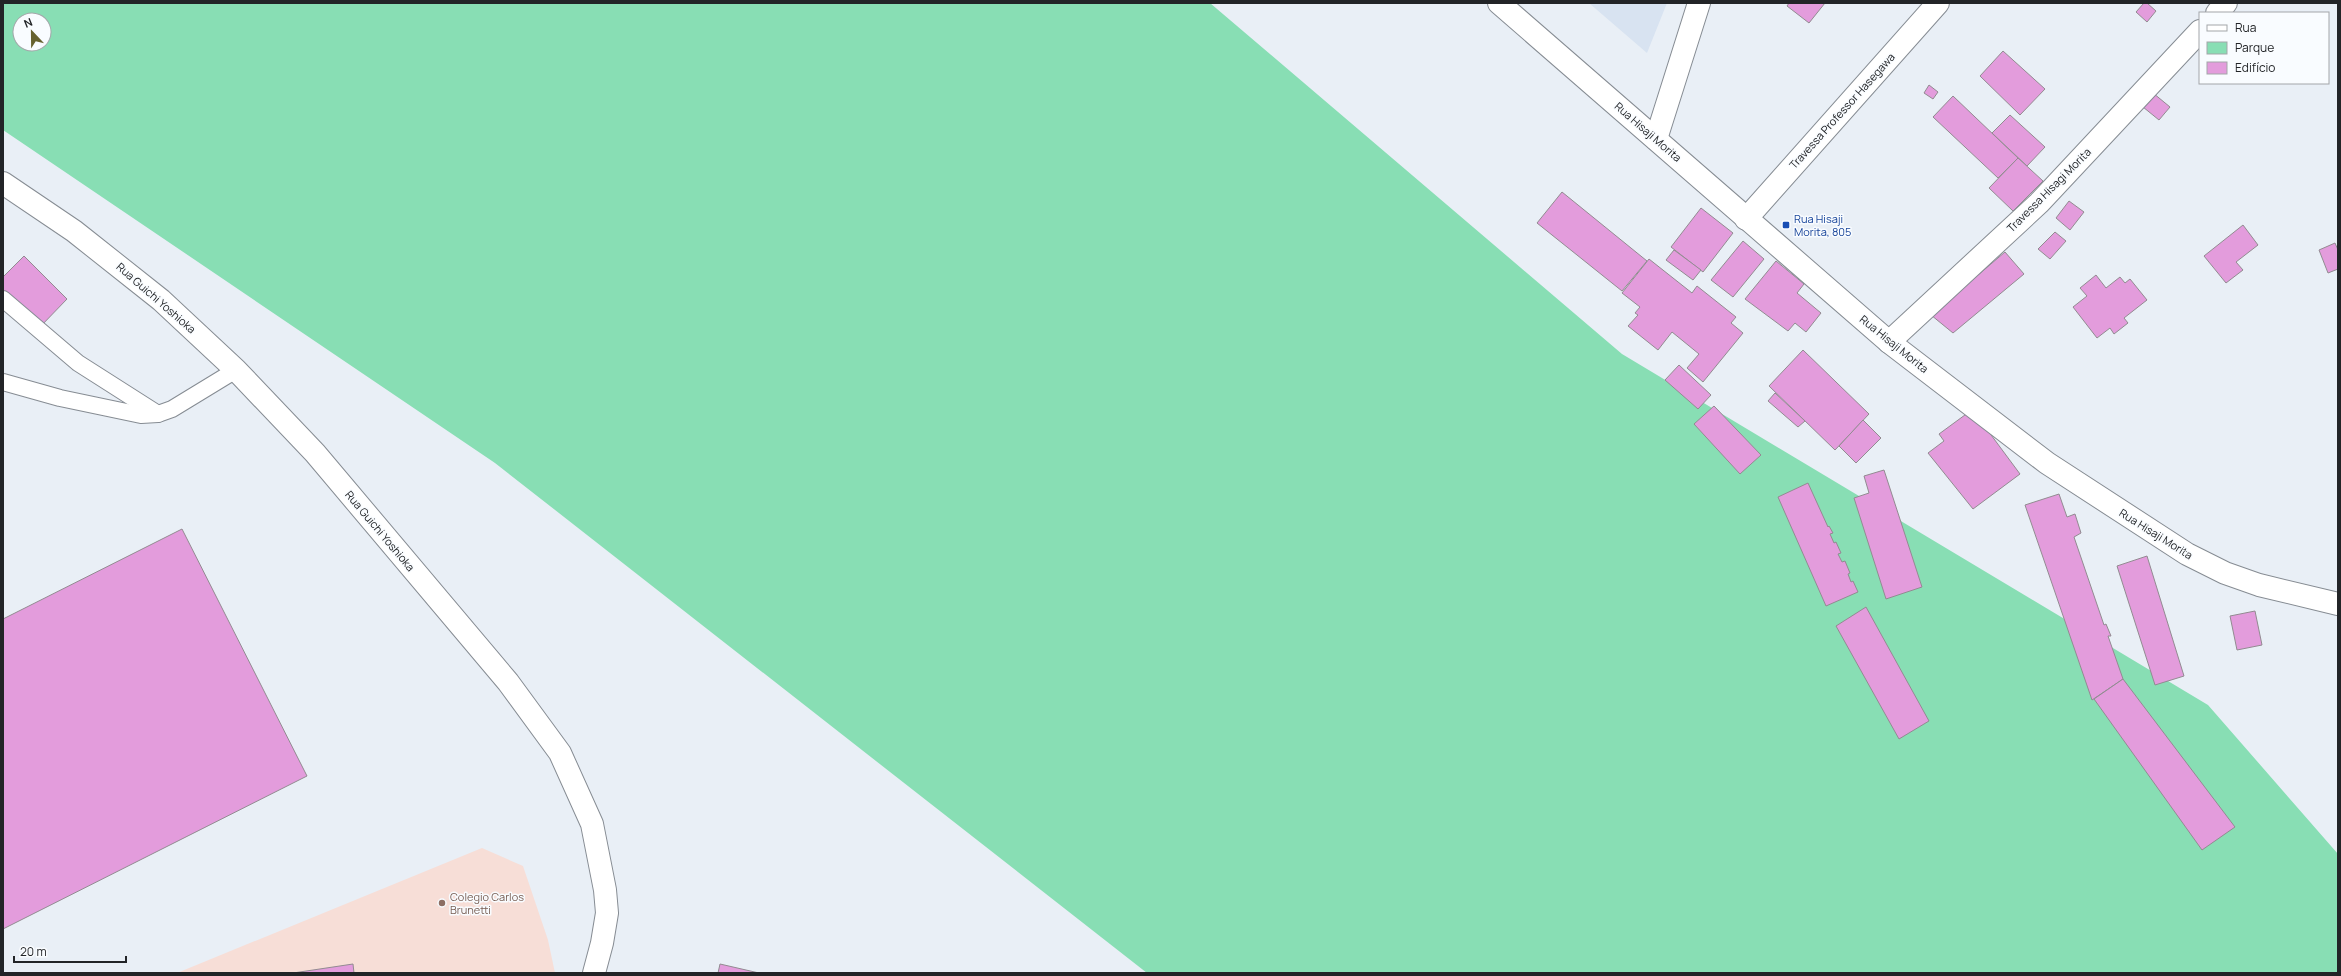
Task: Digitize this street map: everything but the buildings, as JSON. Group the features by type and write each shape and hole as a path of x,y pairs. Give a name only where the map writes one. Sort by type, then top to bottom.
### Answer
{"street":[{"name":"Rua Hisaji Morita","path":"1500,3 1889,342 2047,463 2187,554 2225,573 2259,585 2338,604"},
{"path":"1656,139 1699,3"},
{"name":"Travessa Professor Hasegawa","path":"1746,218 1938,3"},
{"path":"2218,12 2226,3"},
{"name":"Travessa Hisagi Morita","path":"1889,342 2039,203 2199,32"},
{"name":"Rua Guichi Yoshioka","path":"3,183 74,231 149,290 236,370 315,453 508,682 560,753 592,824 605,890 607,913 602,943 594,973"}],"lane":[{"path":"3,300 78,363 158,414"},
{"path":"3,382 60,398 141,416 158,414 172,409 236,370"}],"shaded area":[{"path":"1589,3 1667,3 1647,53"},
{"name":"Colegio Carlos Brunetti","path":"482,848 523,866 548,940 555,973 177,973"}],"green space":[{"path":"3,3 1210,3 1622,354 2208,705 2338,854 2338,973 1147,973 495,463 3,130"}],"place":[{"name":"Rua Hisaji Morita, 805","path":"1786,225"},
{"name":"Colegio Carlos Brunetti","path":"442,903"}]}
